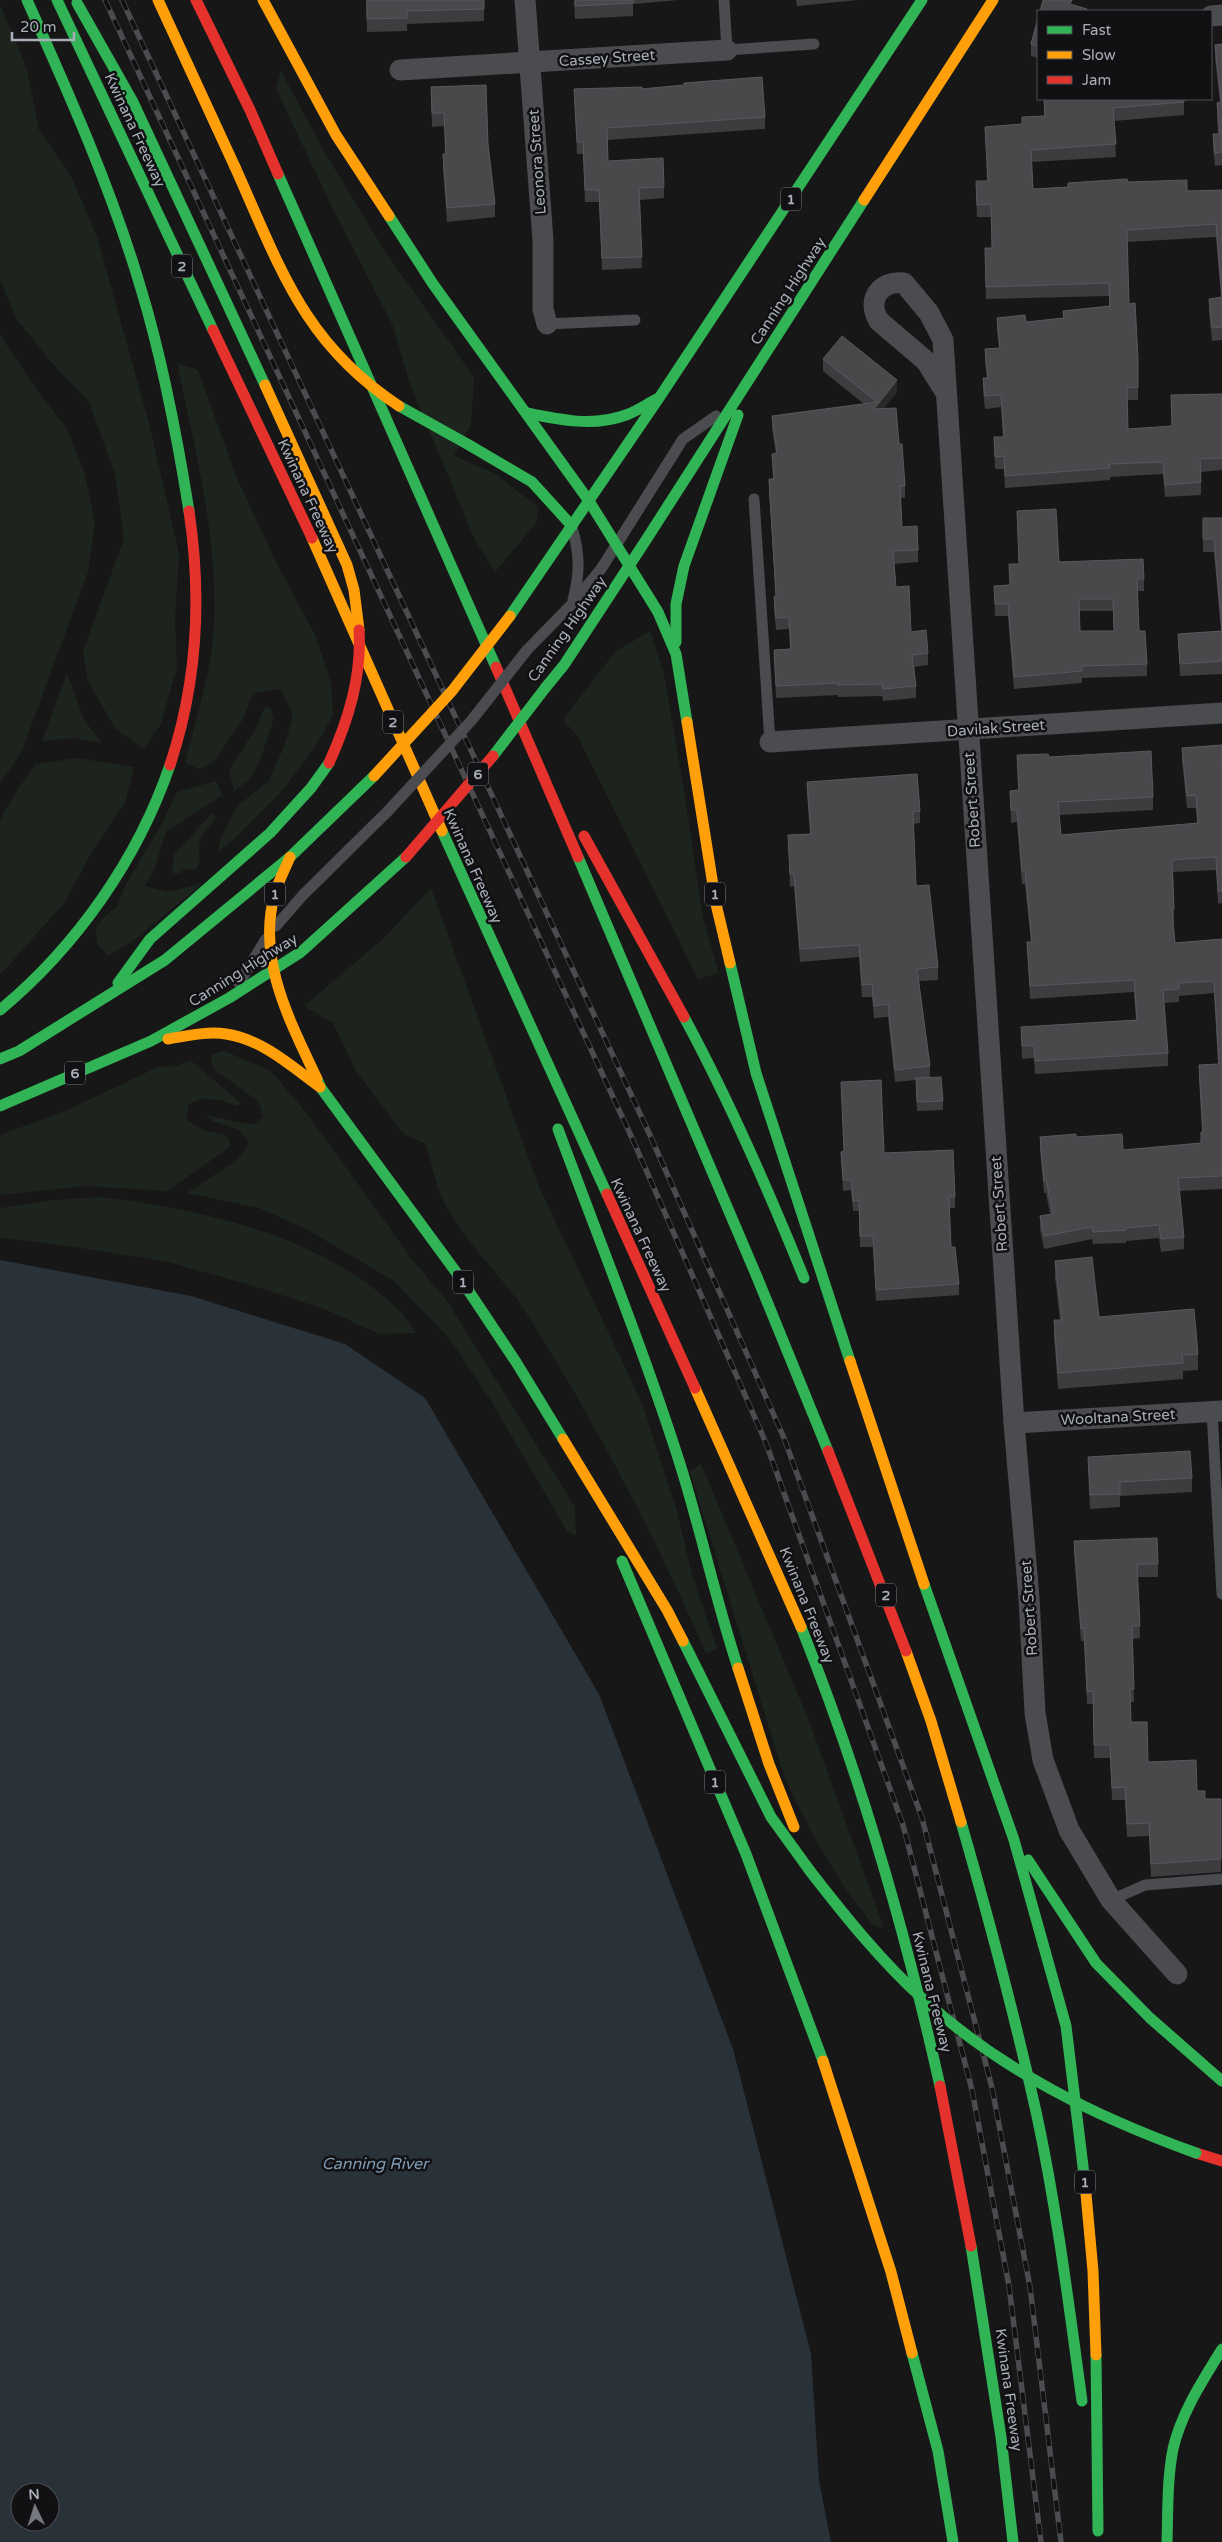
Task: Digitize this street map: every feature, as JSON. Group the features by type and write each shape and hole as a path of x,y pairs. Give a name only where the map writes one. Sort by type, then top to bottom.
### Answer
{"highway":[{"path":"0,1010 16,998 81,927 99,902 143,828 159,795 181,728 195,658 197,619 197,583 193,542 182,468 158,354 141,289 118,220 27,0"},
{"name":"Kwinana Freeway","path":"58,0 309,531 478,913 757,1523 796,1612 835,1714 902,1931 946,2117 987,2334 1013,2542"},
{"path":"75,0 133,102 347,565 358,614 360,664 346,726 329,763 302,798 248,854 154,935 107,998"},
{"path":"158,0 295,295 318,333 362,379 389,400 532,482 572,526"},
{"name":"2","path":"196,0 288,196 514,708 810,1403 891,1608 931,1721 996,1946 1036,2117 1057,2224 1098,2537"},
{"path":"263,0 336,135 433,284 589,500 666,625 676,654"},
{"name":"1","path":"922,0 659,398 510,616 452,691 374,776 290,857 275,893 270,933 273,970 283,1005 322,1088 456,1272 516,1362 592,1485 656,1646 746,1854 831,2082 896,2291 938,2451 952,2542"},
{"name":"Canning Highway","path":"0,1106 151,1041 229,998 306,948 406,857 489,760 564,665 993,0"},
{"name":"1","path":"749,380 716,482 684,566 676,604 676,654 716,904 756,1073 904,1528 1014,1840 1066,2026 1082,2149 1093,2271 1096,2346 1098,2537"},
{"path":"527,413 567,422 600,422 626,415 659,398"},
{"path":"514,708 719,1081 764,1178 808,1289"},
{"path":"0,1059 18,1051 107,998 165,960 290,857"},
{"path":"478,913 529,1052"},
{"name":"1","path":"151,1041 216,1034 237,1036 271,1053 322,1088"},
{"path":"553,1116 653,1384 680,1465 721,1617 740,1677 769,1764 810,1871"},
{"path":"838,1362 904,1528"},
{"path":"592,1485 667,1610 771,1817 840,1910 898,1975 949,2021 986,2049 1060,2094 1148,2136 1222,2161"},
{"path":"1014,1840 1096,1963 1150,2018 1222,2081"},
{"path":"1167,2542 1169,2480 1174,2448 1192,2399 1222,2349"}],"street":[{"name":"Leonora Street","path":"525,0 543,240 544,309 547,324"},
{"name":"Cassey Street","path":"400,70 727,50"},
{"name":"Robert Street","path":"946,393 926,361 879,321 874,313 872,303 881,289 895,282 904,283 929,314 943,340 967,730 1014,1423 1029,1598 1035,1713 1043,1760 1069,1830 1111,1900 1177,1974"},
{"path":"891,332 904,335 922,331 929,323 929,314"},
{"name":"Davilak Street","path":"770,742 1222,713"},
{"name":"Wooltana Street","path":"1014,1423 1217,1411"}],"lane":[{"path":"724,0 727,50"},
{"name":"Cassey Street","path":"727,50 814,44"},
{"path":"547,324 635,320"},
{"path":"229,998 270,933 303,896 388,811 471,721 527,650 572,604 601,569 683,439 733,404"},
{"path":"754,499 770,742"},
{"path":"572,526 578,547 580,573 572,604"},
{"path":"1217,1411 1222,1594"},
{"path":"1111,1900 1145,1885 1222,1879"}],"shaded area":[{"path":"0,5 27,69 39,130 71,176 97,237 149,423 179,554 175,619 177,667 161,724 143,749 115,728 88,681 83,651 124,539 115,474 89,402 53,364 15,317 0,279"},
{"path":"281,71 325,153 386,253 474,377 471,425 454,456 496,474 538,507 537,522 495,572 475,540 411,387 393,326 333,209 276,89"},
{"path":"0,335 39,393 66,427 84,471 95,523 88,572 21,753 0,783"},
{"path":"177,363 198,370 236,476 276,562 316,637 331,684 333,716 314,748 284,789 233,840 218,851 220,840 237,806 269,781 285,744 293,714 280,689 253,693 243,719 213,763 199,769 185,763 203,695 213,643 214,592 209,526 204,493"},
{"path":"650,631 664,674 703,918 719,973 698,979 577,735 563,720 615,652"},
{"path":"67,673 84,720 102,743 75,738 42,741"},
{"path":"270,707 274,718 259,763 250,779 234,791 229,770 256,728 264,708"},
{"path":"77,758 134,767 125,802 89,857 65,902 0,975 0,820 18,789 36,764"},
{"path":"216,781 222,795 166,832 154,870 145,886 168,892 203,883 134,940 108,956 98,945 95,929 105,916 117,907 125,886 160,827 177,792"},
{"path":"211,814 217,817 208,828 200,843 200,863 195,870 184,869 180,873 172,873 174,855"},
{"path":"431,888 539,1187 642,1403 676,1508 693,1578 717,1649 706,1653 666,1566 623,1480 527,1314 460,1229 451,1214 442,1198 426,1144 404,1134 357,1073 333,1023 304,1006 384,938"},
{"path":"224,1051 270,1070 309,1116 411,1258 447,1301 575,1507 576,1535 567,1531 490,1399 448,1337 394,1281 306,1229 259,1208 187,1193 234,1162 250,1144 239,1130 213,1121 204,1115 253,1125 263,1117 259,1102 215,1070 211,1063 212,1054"},
{"path":"190,1060 241,1103 237,1106 219,1100 207,1099 189,1104 186,1119 203,1130 223,1134 230,1140 230,1147 167,1191 86,1186 0,1195 0,1135 63,1112 158,1067 177,1066"},
{"path":"99,1197 178,1209 218,1218 297,1244 333,1262 367,1284 401,1311 416,1333 379,1334 327,1310 254,1286 164,1261 61,1245 0,1238 0,1208 54,1200"},
{"path":"701,1464 809,1721 884,1928 874,1926 851,1897 817,1843 785,1779 690,1472"}],"water":[{"name":"Canning River","path":"0,1260 191,1296 345,1344 425,1398 599,1694 733,2049 811,2354 819,2481 831,2542 0,2542"}],"building":[{"path":"367,0 484,0 484,9 407,11 407,18 367,19"},
{"path":"575,0 633,0 633,3 575,6"},
{"path":"1043,0 1072,0 1070,4 1087,9 1086,10 1040,10"},
{"path":"1037,22 1037,46 1031,44"},
{"path":"1222,44 1222,152 1215,153 1213,134 1220,134 1217,103 1221,102 1215,45"},
{"path":"762,77 765,117 607,128 608,161 663,158 664,187 639,188 642,257 602,258 599,190 585,190 583,142 577,142 574,89 642,87 642,89 684,85 684,83"},
{"path":"486,85 488,144 495,204 447,208 443,154 446,154 444,113 432,113 431,87"},
{"path":"1044,100 1184,100 1184,102 1113,108 1116,144 1031,150 1033,189 1068,187 1068,183 1127,179 1128,182 1187,180 1187,191 1222,190 1222,297 1216,224 1127,230 1129,304 1135,303 1138,358 1138,387 1127,388 1128,429 1172,426 1171,395 1222,394 1222,458 1200,459 1201,482 1165,485 1163,462 1109,464 1110,468 1005,476 1004,456 995,457 994,437 1004,437 1001,395 985,396 983,378 988,378 985,349 1000,348 997,318 1025,315 1026,322 1064,318 1063,311 1110,306 1109,283 986,287 985,248 992,248 991,204 977,205 976,181 988,181 985,127 1022,124 1022,117 1045,116"},
{"path":"1222,297 1222,327 1212,328 1209,299"},
{"path":"842,336 897,380 874,409 896,408 899,444 902,444 905,486 900,486 902,527 917,526 918,550 893,551 896,587 909,586 911,632 926,630 928,653 912,655 916,686 883,689 882,684 838,685 838,683 776,686 774,650 791,649 789,617 776,618 774,597 776,596 769,479 774,479 772,454 777,453 772,416 877,402 823,359"},
{"path":"1056,509 1059,562 1143,559 1144,579 1137,579 1139,631 1145,631 1147,664 1082,666 1082,671 1014,677 1008,604 995,604 994,586 1010,585 1009,564 1019,564 1017,511","holes":["1079,599 1113,599 1114,631 1080,631"]},
{"path":"1203,518 1222,518 1222,631 1214,539 1203,539"},
{"path":"1222,631 1222,661 1180,664 1178,634"},
{"path":"1222,745 1222,891 1218,891 1216,857 1172,860 1174,909 1172,910 1175,943 1222,939 1222,1176 1178,1178 1184,1237 1161,1239 1159,1225 1093,1232 1092,1227 1044,1236 1040,1216 1053,1214 1046,1180 1044,1181 1040,1137 1076,1134 1076,1137 1122,1134 1123,1150 1201,1143 1201,1132 1203,1132 1199,1065 1219,1064 1214,981 1179,983 1179,989 1163,990 1168,1053 1035,1061 1034,1045 1022,1046 1021,1027 1137,1020 1134,980 1030,986 1027,942 1032,942 1025,871 1022,871 1017,810 1011,810 1010,791 1019,790 1017,755 1048,754 1049,757 1151,751 1153,797 1058,802 1061,835 1198,823 1196,795 1187,796 1182,748"},
{"path":"917,774 920,811 913,812 916,886 929,885 938,967 917,969 930,1066 895,1070 888,1004 874,1006 872,984 862,985 859,945 800,949 794,874 790,874 788,835 811,834 807,782"},
{"path":"941,1077 943,1101 917,1102 916,1078"},
{"path":"881,1080 884,1153 953,1150 955,1197 949,1197 951,1247 955,1247 959,1284 876,1290 873,1236 860,1236 859,1200 853,1201 851,1180 843,1180 841,1152 844,1151 841,1082"},
{"path":"1092,1257 1099,1317 1194,1309 1198,1354 1182,1355 1183,1363 1058,1373 1054,1320 1062,1320 1055,1261"},
{"path":"1190,1451 1192,1478 1120,1482 1120,1494 1090,1495 1088,1457"},
{"path":"1157,1538 1158,1564 1137,1564 1140,1626 1132,1626 1134,1689 1130,1689 1131,1722 1147,1722 1148,1762 1196,1760 1197,1791 1205,1791 1205,1799 1221,1799 1221,1859 1151,1864 1149,1823 1127,1824 1125,1787 1112,1788 1110,1745 1094,1745 1093,1691 1087,1692 1084,1628 1081,1629 1074,1541"}],"railway":[{"path":"105,0 632,1138 766,1443 903,1825 972,2090 1009,2286 1041,2542"},
{"path":"122,0 649,1133 784,1438 922,1818 992,2088 1030,2287 1061,2542"}],"traffic: fast":[{"path":"27,0 89,143 129,252 149,316 163,371 189,511"},
{"path":"57,0 213,330"},
{"path":"510,616 659,398 922,0"},
{"path":"77,3 133,102 265,385"},
{"path":"278,174 496,667"},
{"path":"546,687 564,665 646,540 864,200"},
{"path":"389,216 433,284 589,501 658,612 676,654 687,722"},
{"path":"527,413 564,420 602,421 626,415 657,399"},
{"path":"399,406 469,445"},
{"path":"676,642 676,604 684,566 738,415"},
{"path":"469,445 532,482 572,526"},
{"path":"493,756 546,687"},
{"path":"118,983 150,939 270,833 311,788 329,763"},
{"path":"0,1010 54,958 79,930 102,899 141,834 157,800 170,765"},
{"path":"0,1059 19,1051 165,960 290,857 374,776"},
{"path":"442,831 607,1194"},
{"path":"0,1106 151,1041 229,998 301,952 406,857"},
{"path":"578,857 757,1277 828,1451"},
{"path":"730,963 756,1073 850,1361"},
{"path":"684,1017 748,1146 804,1278"},
{"path":"317,1079 321,1088 456,1272 516,1362 563,1439"},
{"path":"558,1129 666,1422 688,1489 738,1668"},
{"path":"622,1561 746,1854 823,2061"},
{"path":"924,1584 1014,1840 1066,2026 1085,2183"},
{"path":"801,1627 843,1740 880,1854 912,1969 940,2086"},
{"path":"683,1641 771,1817 810,1871"},
{"path":"961,1822 1001,1968 1037,2116 1057,2222 1082,2401"},
{"path":"1028,1860 1096,1963 1150,2018 1222,2081"},
{"path":"810,1871 878,1954 923,1999 953,2025 1018,2070 1052,2089 1122,2124 1196,2153"},
{"path":"971,2246 1001,2437 1013,2542"},
{"path":"1167,2542 1168,2496 1173,2449 1181,2423 1193,2397 1222,2349"},
{"path":"912,2353 938,2451 953,2542"},
{"path":"1096,2355 1098,2531"}],"traffic: slow":[{"path":"158,0 235,167"},
{"path":"263,0 336,135 389,216"},
{"path":"864,200 993,0"},
{"path":"235,167 281,270 317,329 339,356 366,382 399,406"},
{"path":"265,385 347,565 354,590 359,630"},
{"path":"312,538 442,831"},
{"path":"374,776 452,691 510,616"},
{"path":"687,722 716,904 730,963"},
{"path":"290,857 275,893 270,918 270,942 273,966 279,989 296,1035 317,1079"},
{"path":"168,1039 212,1033 239,1037 276,1055 320,1087"},
{"path":"850,1361 924,1584"},
{"path":"695,1388 801,1627"},
{"path":"563,1439 667,1610 683,1641"},
{"path":"906,1651 931,1721 961,1822"},
{"path":"738,1668 769,1764 794,1827"},
{"path":"823,2061 891,2272 912,2353"},
{"path":"1085,2183 1093,2271 1096,2355"}],"traffic: jam":[{"path":"196,0 250,110 278,174"},
{"path":"213,330 312,538"},
{"path":"170,765 187,702 195,639 195,576 189,511"},
{"path":"329,763 348,715 356,682 359,630"},
{"path":"496,667 578,857"},
{"path":"406,857 493,756"},
{"path":"584,836 684,1017"},
{"path":"607,1194 695,1388"},
{"path":"828,1451 906,1651"},
{"path":"940,2086 971,2246"},
{"path":"1196,2153 1222,2161"}]}
